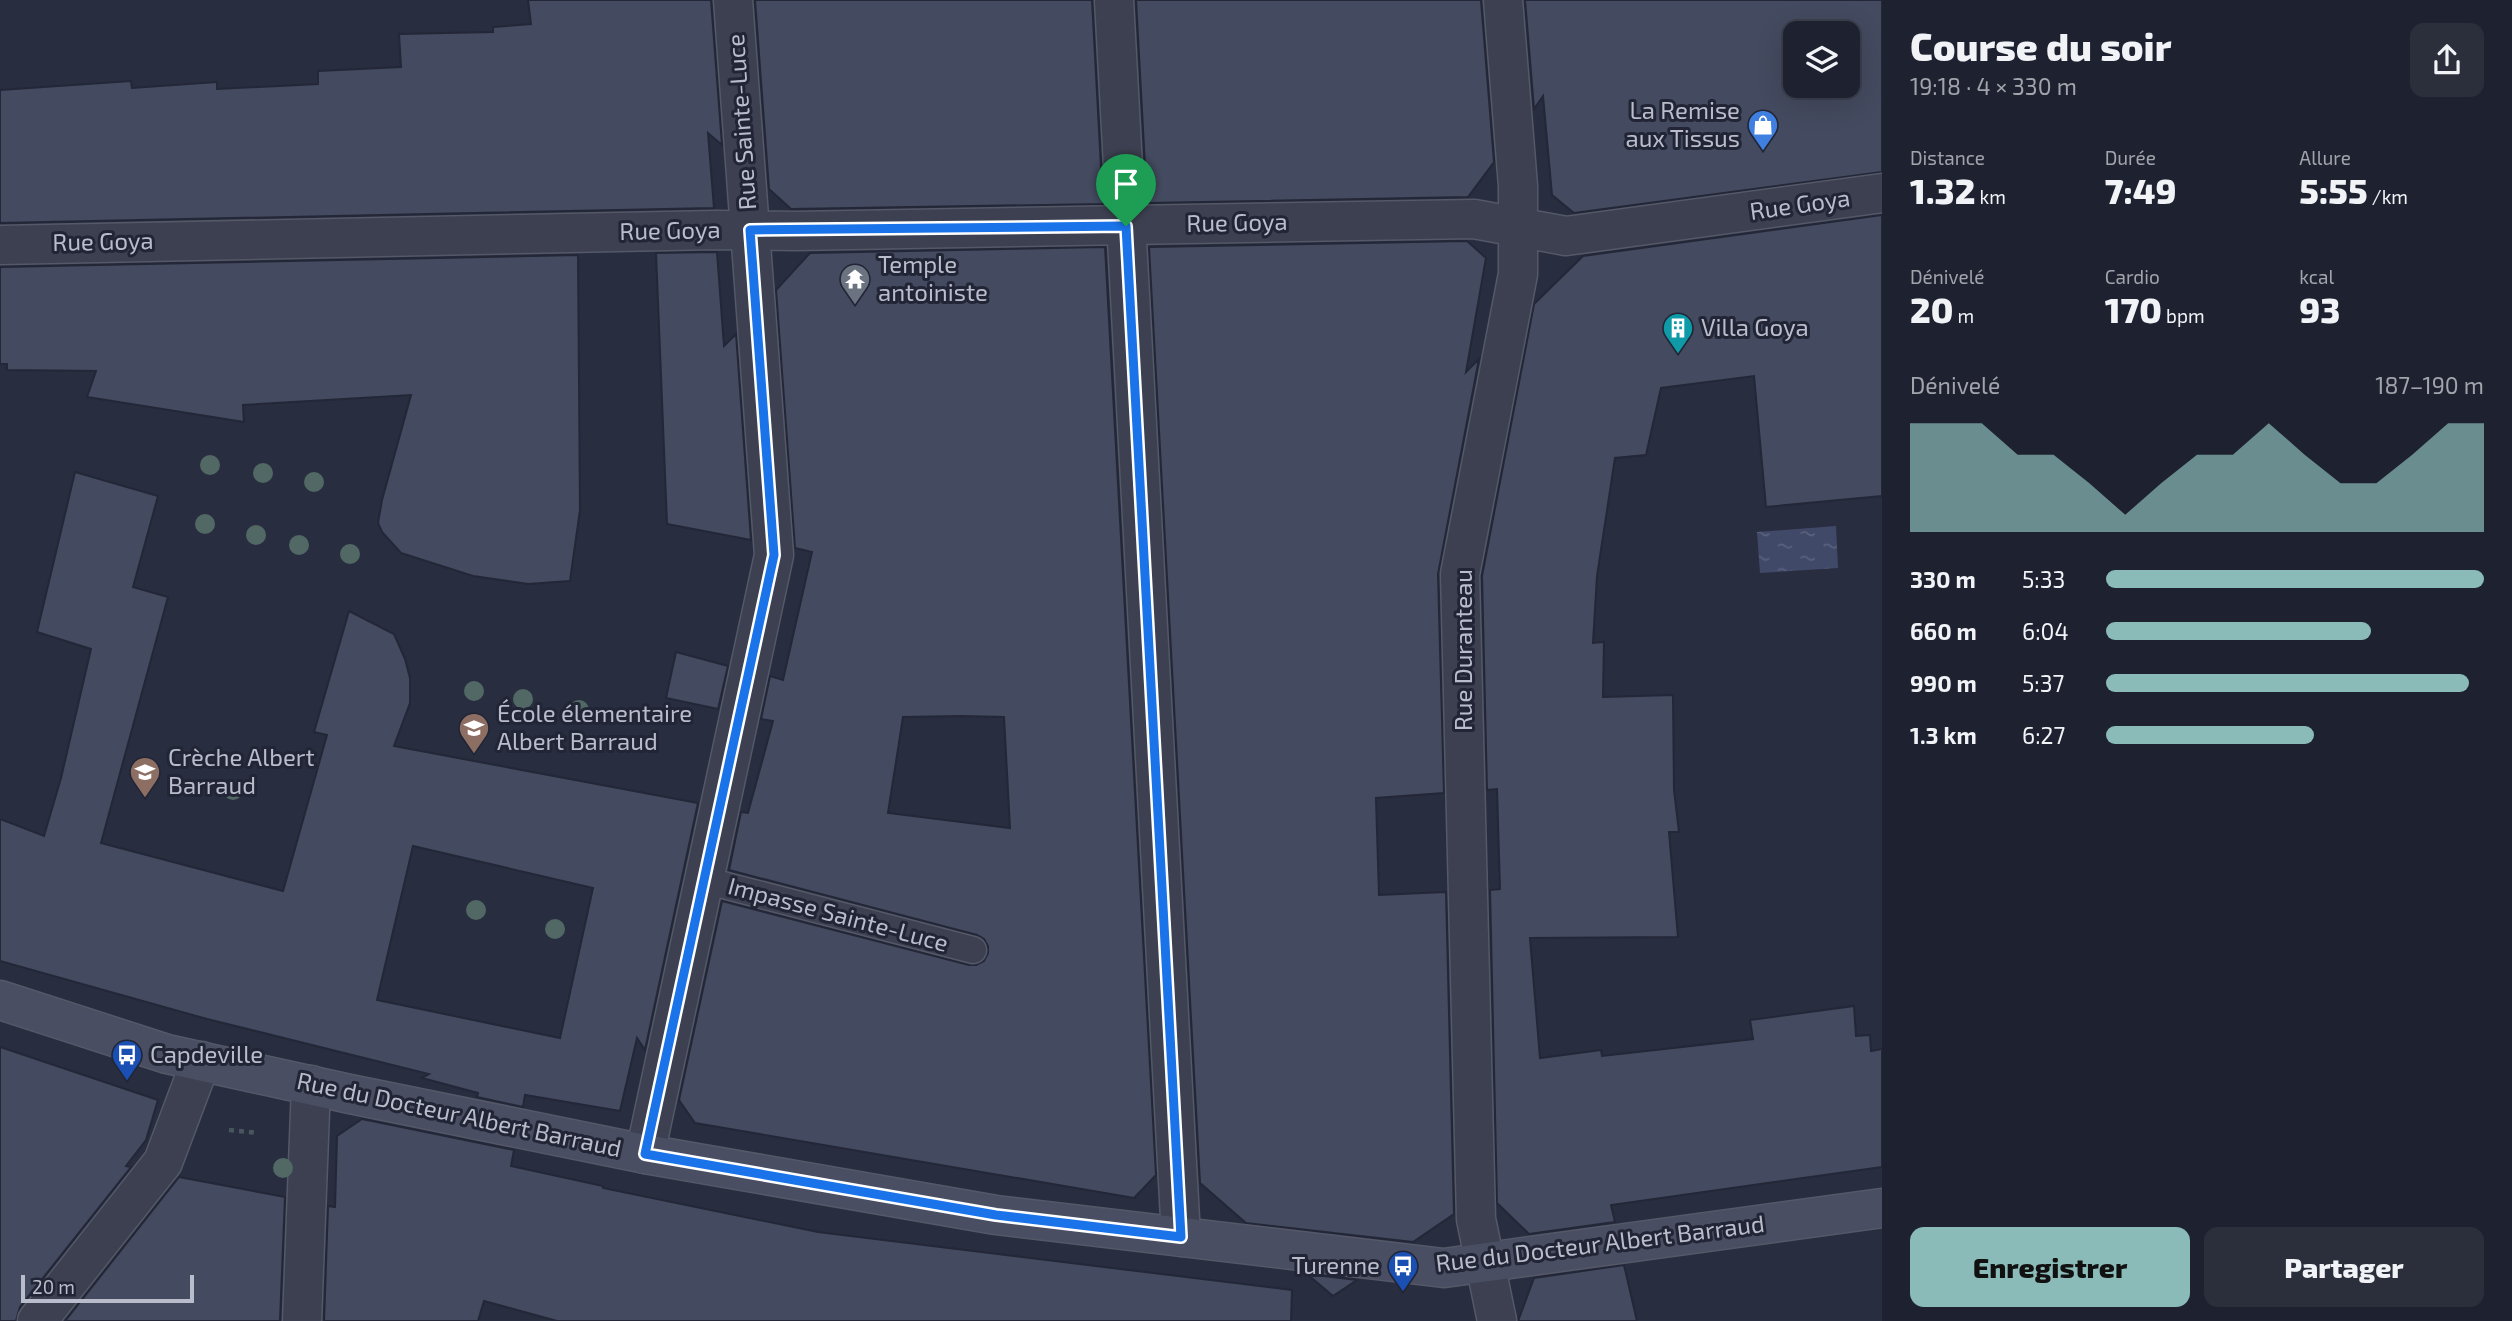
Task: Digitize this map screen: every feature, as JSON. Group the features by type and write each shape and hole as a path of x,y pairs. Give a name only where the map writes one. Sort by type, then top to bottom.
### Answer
{"street":[{"name":"Rue Sainte-Luce","path":"645,1154 774,555 733,0"},
{"path":"1114,0 1181,1237"},
{"name":"Rue Duranteau","path":"1497,1321 1476,1219 1460,574 1518,274 1518,186 1503,0"},
{"name":"Rue Goya","path":"0,244 1474,219 1566,236 1882,193"},
{"name":"Rue du Docteur Albert Barraud","path":"0,1000 167,1054 645,1154 996,1215 1444,1268 1882,1208"},
{"path":"37,1321 163,1162 201,1061"},
{"path":"302,1321 311,1086"}],"lane":[{"name":"Impasse Sainte-Luce","path":"704,880 973,950"}],"path":[{"path":"181,1118 212,1129 280,1135 309,1143"}],"water":[{"path":"1836,526 1838,568 1760,573 1757,532"}],"building":[{"path":"528,0 711,0 722,145 708,133 714,208 0,223 0,90 131,81 132,88 217,82 217,89 318,84 318,71 401,67 399,34 493,32 493,27 531,24"},
{"path":"755,0 1092,0 1103,204 791,209 769,189"},
{"path":"1136,0 1481,0 1494,162 1468,197 1147,203"},
{"path":"1525,0 1882,0 1882,172 1574,213 1552,195 1543,96 1534,109"},
{"path":"1882,215 1882,496 1766,507 1754,376 1661,388 1646,455 1615,458 1597,576 1593,643 1604,642 1603,697 1673,695 1674,790 1679,832 1669,832 1678,937 1530,938 1540,1058 1601,1050 1602,1056 1753,1039 1750,1020 1854,1006 1856,1036 1870,1035 1871,1051 1882,1049 1882,1167 1611,1205 1615,1222 1529,1234 1497,1203 1490,890 1500,889 1497,789 1487,790 1482,576 1534,304 1583,256"},
{"path":"1467,241 1486,258 1466,372 1479,359 1438,574 1444,793 1376,798 1379,895 1446,892 1454,1214 1413,1242 1246,1223 1200,1183 1149,247"},
{"path":"1105,247 1156,1175 1134,1198 695,1123 679,1100 722,901 969,965 984,961 988,953 984,939 977,935 729,870 741,812 748,813 773,721 761,719 770,676 783,680 812,552 795,548 776,290 810,253","holes":["903,717 1004,717 1010,828 888,813"]},
{"path":"717,252 724,346 736,334 751,540 667,524 656,253"},
{"path":"578,255 580,510 570,581 528,584 473,576 401,553 382,532 378,523 382,500 411,395 243,405 244,422 87,397 96,371 7,370 7,364 0,364 0,267"},
{"path":"75,472 158,496 133,587 168,597 101,843 283,891 327,735 314,732 349,611 394,634 405,659 410,678 410,703 394,746 698,803 645,1050 637,1038 620,1111 525,1095 523,1107 477,1097 478,1093 422,1078 429,1074 207,1019 0,961 0,819 44,836 61,778 91,649 37,632","holes":["413,846 593,888 560,1038 377,1000"]},
{"path":"676,652 728,666 718,709 666,698"},
{"path":"0,1047 158,1100 146,1140 126,1166 131,1167 20,1307 16,1321 0,1321"},
{"path":"362,1119 514,1150 511,1166 603,1188 818,1232 1292,1290 1291,1321 557,1321 484,1301 478,1321 324,1321 328,1206 335,1207 337,1136"},
{"path":"179,1177 285,1197 280,1321 65,1321"},
{"path":"1624,1265 1637,1321 1518,1321 1534,1278"},
{"path":"1307,1274 1357,1280 1333,1296"}],"place":[{"name":"La Remise aux Tissus","path":"1763,152"},
{"name":"Temple antoiniste","path":"855,306"},
{"name":"Villa Goya","path":"1678,355"},
{"name":"École élementaire Albert Barraud","path":"474,755"},
{"name":"Crèche Albert Barraud","path":"145,799"},
{"name":"Capdeville","path":"127,1082"},
{"name":"Turenne","path":"1403,1293"}],"route":[{"path":"1126,226 1181,1237 996,1215 645,1154 774,555 750,230 1126,226"}]}
